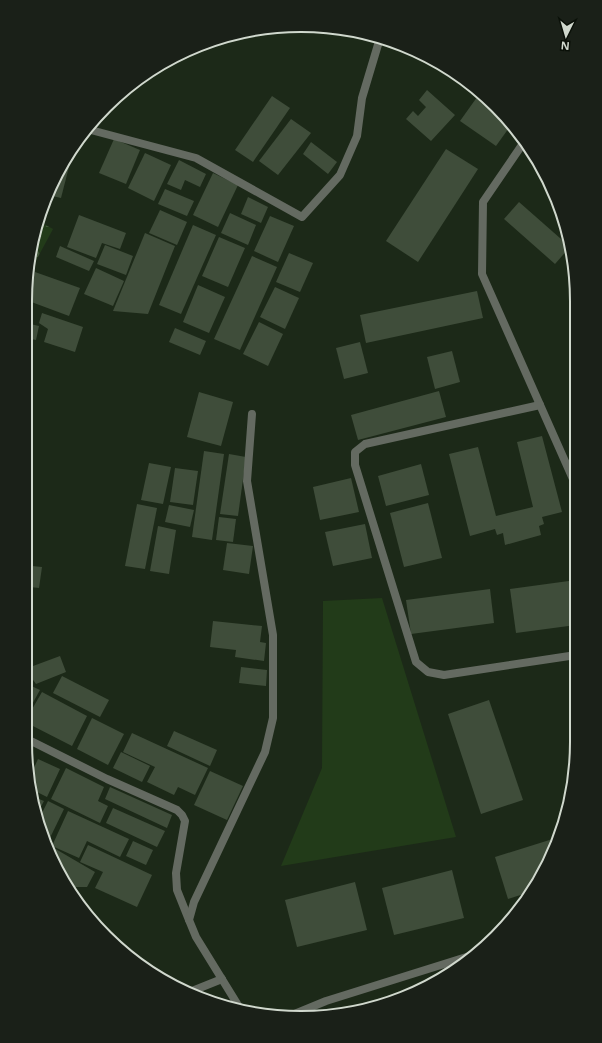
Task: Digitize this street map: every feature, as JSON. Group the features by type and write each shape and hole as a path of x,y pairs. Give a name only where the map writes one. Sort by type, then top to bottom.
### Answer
{"street":[{"path":"93,131 196,158 302,217 340,175 357,136 362,98 378,43"},
{"path":"521,146 483,202 482,274 570,472"},
{"path":"540,405 365,444 355,452 355,465 416,662 428,672 444,675 570,656"},
{"path":"189,920 194,902 265,752 273,718 273,635 247,481 252,414"},
{"path":"32,742 107,779 178,810 182,815 185,821 176,873 177,890 196,937 237,1003"},
{"path":"302,1011 326,1001 459,959"},
{"path":"196,990 222,979"}],"green space":[{"path":"43,224 53,229 34,263"},
{"path":"382,598 456,837 281,866 322,768 323,601"}],"building":[{"path":"427,90 455,115 431,141 406,119 413,111 418,116 426,107 419,100"},
{"path":"272,96 290,108 253,162 235,150"},
{"path":"477,98 508,130 496,146 460,121"},
{"path":"291,119 311,133 278,175 259,161"},
{"path":"114,139 140,150 126,184 99,173"},
{"path":"311,142 337,162 328,174 303,154"},
{"path":"446,149 478,169 418,262 386,241"},
{"path":"145,153 171,165 154,201 128,188"},
{"path":"179,160 206,174 200,187 185,180 181,190 167,184"},
{"path":"70,163 61,198 53,196"},
{"path":"213,173 238,185 218,227 193,215"},
{"path":"165,189 194,201 187,216 158,204"},
{"path":"248,197 268,207 261,223 241,214"},
{"path":"519,202 563,241 566,252 555,264 504,219"},
{"path":"160,210 187,222 177,245 149,233"},
{"path":"230,213 256,225 248,245 221,233"},
{"path":"79,215 126,233 120,249 102,243 96,258 67,247"},
{"path":"270,216 294,226 278,262 254,251"},
{"path":"193,225 216,235 181,314 159,305"},
{"path":"145,233 175,246 148,314 113,311"},
{"path":"219,237 245,248 228,287 202,276"},
{"path":"105,245 133,256 126,275 97,264"},
{"path":"60,246 94,261 89,271 56,257"},
{"path":"289,253 313,263 300,292 276,282"},
{"path":"252,256 277,267 240,350 214,339"},
{"path":"96,268 124,281 113,306 84,294"},
{"path":"35,272 80,288 69,316 32,302"},
{"path":"198,285 225,297 209,333 183,322"},
{"path":"275,287 299,298 285,329 260,317"},
{"path":"477,291 483,318 366,343 360,315"},
{"path":"42,313 83,327 75,352 44,342 48,329 39,323"},
{"path":"259,322 283,334 268,366 243,354"},
{"path":"32,324 39,326 36,340 32,339"},
{"path":"175,328 206,341 200,355 169,342"},
{"path":"360,342 368,373 344,379 336,348"},
{"path":"452,351 460,382 435,389 427,357"},
{"path":"439,391 446,417 358,440 351,415"},
{"path":"199,392 233,402 221,446 187,437"},
{"path":"542,436 562,512 542,517 544,524 539,526 541,535 505,545 503,533 497,535 495,529 470,536 449,454 478,447 496,516 533,507 517,442"},
{"path":"204,451 224,454 212,540 192,537"},
{"path":"229,454 246,457 238,516 220,514"},
{"path":"149,463 171,467 163,504 141,500"},
{"path":"421,464 429,495 386,506 378,476"},
{"path":"175,468 198,471 193,505 170,502"},
{"path":"351,478 359,512 320,520 313,487"},
{"path":"428,503 442,558 404,567 390,513"},
{"path":"137,504 157,508 145,569 125,566"},
{"path":"169,505 194,510 190,527 165,522"},
{"path":"219,517 236,519 233,542 216,540"},
{"path":"365,524 372,558 333,566 325,532"},
{"path":"158,526 176,530 169,574 150,571"},
{"path":"227,543 253,546 249,574 223,570"},
{"path":"32,566 42,567 39,588 32,587"},
{"path":"570,581 570,626 516,633 510,589"},
{"path":"490,589 494,623 411,634 406,600"},
{"path":"213,621 262,626 260,642 266,643 264,661 235,657 236,650 210,647"},
{"path":"60,656 66,672 36,684 32,679 32,666"},
{"path":"241,667 267,670 266,686 239,683"},
{"path":"62,676 109,700 100,717 53,693"},
{"path":"32,686 40,690 32,704"},
{"path":"42,692 87,716 72,746 32,726 32,709"},
{"path":"489,700 523,800 481,814 448,714"},
{"path":"92,718 124,734 108,765 77,749"},
{"path":"174,731 217,750 210,766 167,746"},
{"path":"132,733 208,768 195,795 178,787 174,795 147,782 155,767 123,752"},
{"path":"121,752 150,766 142,782 113,768"},
{"path":"38,759 60,769 47,797 37,792 34,769"},
{"path":"66,768 104,787 98,801 108,806 100,823 51,799"},
{"path":"210,771 243,786 227,820 194,805"},
{"path":"110,787 172,815 167,828 105,799"},
{"path":"38,799 44,801 40,808"},
{"path":"48,801 64,809 50,838 46,828 42,814"},
{"path":"113,808 165,831 157,847 106,823"},
{"path":"68,811 129,839 120,857 87,841 79,858 52,845"},
{"path":"552,839 534,876 523,894 508,899 495,857"},
{"path":"133,841 153,850 146,865 126,856"},
{"path":"88,845 152,875 137,907 95,888 103,872 80,862"},
{"path":"53,848 95,872 87,887 75,887"},
{"path":"452,870 464,918 394,935 382,888"},
{"path":"355,882 367,930 297,947 285,900"}]}
